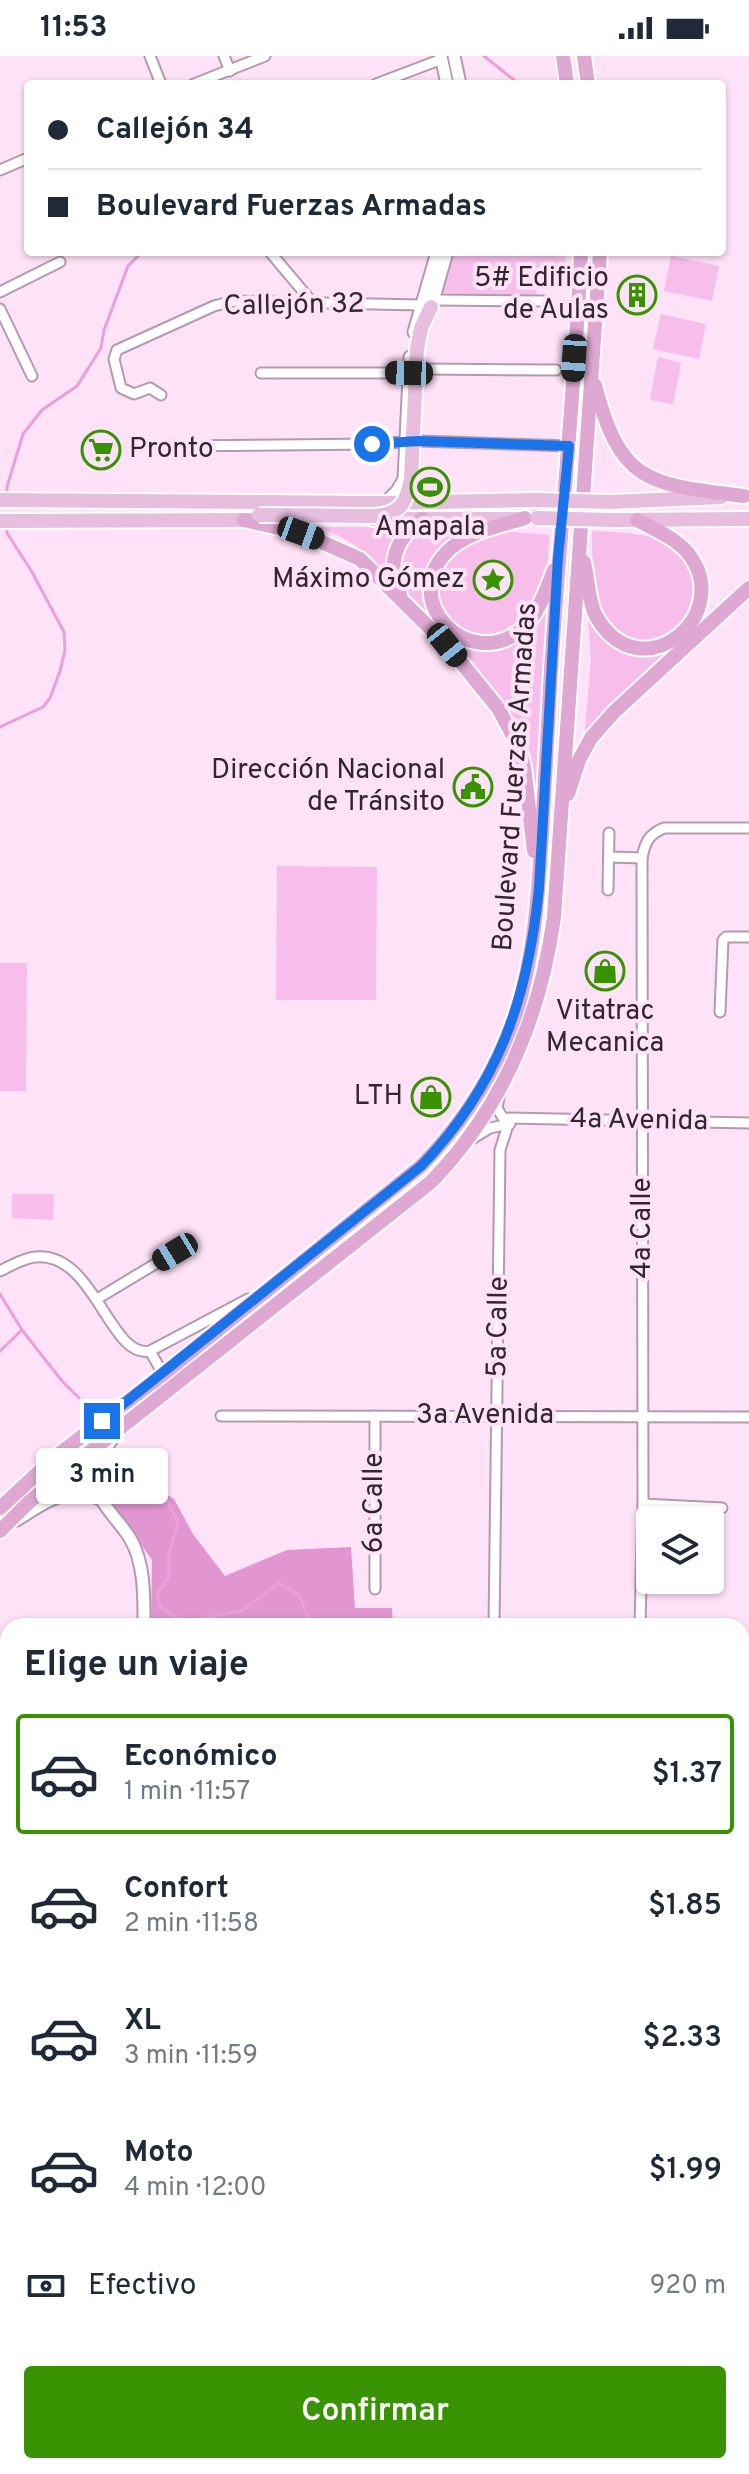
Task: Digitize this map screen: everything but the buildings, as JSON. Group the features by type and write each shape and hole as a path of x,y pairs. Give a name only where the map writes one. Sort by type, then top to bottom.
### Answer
{"highway":[{"path":"563,56 566,80"},
{"path":"584,56 587,80"},
{"path":"575,256 580,269"},
{"name":"Boulevard Fuerzas Armadas","path":"0,1508 55,1457 421,1166 474,1100 499,1055 517,1011 531,953 539,888 558,558 569,446 581,256"},
{"name":"Boulevard Fuerzas Armadas","path":"0,1531 29,1502 431,1182 468,1141 502,1088 528,1032 545,971 554,917 600,256"},
{"path":"592,372 611,438 629,463 652,479 678,488 746,496"},
{"path":"252,518 301,533 360,559 447,645 498,708 519,747 524,767 539,888"},
{"path":"531,518 467,537 441,558 434,571 430,595 436,615 456,635 466,640 498,642 512,637 532,618 558,558"},
{"path":"402,598 394,582 392,563 397,546 407,530 422,519"},
{"path":"580,547 596,615 625,643 664,647 685,633 700,597 701,579 688,553 637,520"},
{"path":"560,825 579,760 591,738 614,712 749,588"}],"main road":[{"path":"0,521 390,515 408,495 411,479 417,349 428,304"},
{"path":"0,500 611,502 746,496"},
{"path":"252,518 749,519"}],"street":[{"path":"150,56 159,80"},
{"path":"224,56 230,71"},
{"path":"205,80 265,56"},
{"path":"386,80 446,57"},
{"path":"446,57 447,80"},
{"path":"446,57 458,80"},
{"path":"0,170 24,160"},
{"path":"273,256 312,302"},
{"path":"415,503 412,442 415,371 436,256"},
{"path":"428,304 446,256"},
{"path":"0,292 60,262"},
{"name":"Callejón 32","path":"161,395 150,388 134,394 121,388 114,359 117,350 214,306 233,301 428,304 544,301"},
{"path":"0,309 32,376"},
{"path":"261,373 556,370"},
{"path":"385,503 404,479 412,442"},
{"path":"170,446 412,442 569,446"},
{"name":"4a Calle","path":"640,1618 643,1504 642,858 644,844 652,833 664,828 749,828"},
{"path":"608,890 609,833"},
{"path":"609,857 642,858"},
{"path":"720,1012 723,940 726,937 749,937"},
{"name":"4a Avenida","path":"502,1088 497,1108 503,1118 749,1123"},
{"name":"4a Avenida","path":"468,1141 490,1128 529,1120"},
{"name":"5a Calle","path":"494,1618 500,1150 508,1125"},
{"path":"97,1299 175,1252"},
{"path":"2,1270 33,1257 56,1260 70,1267 97,1299 127,1345 141,1353 272,1287"},
{"path":"150,1351 163,1374"},
{"name":"3a Avenida","path":"221,1416 749,1417"},
{"name":"6a Calle","path":"375,1416 375,1589"},
{"path":"116,1432 95,1469 101,1499 132,1541 143,1581 144,1618"},
{"path":"0,1531 49,1499 80,1494 101,1499"},
{"path":"643,1504 682,1506"}],"shaded area":[{"path":"452,256 566,256 565,288 537,287 536,298 442,293"},
{"path":"671,256 719,266 712,301 664,291"},
{"path":"661,314 706,324 699,359 653,349"},
{"path":"658,357 681,363 673,404 650,400"},
{"path":"316,527 402,527 392,545 392,583 359,548"},
{"path":"473,531 445,548 431,609 483,649 507,646 522,639 533,626 542,604 547,602 535,805 524,750 437,627 407,593 396,557 410,536"},
{"path":"502,531 549,535 547,568 541,590 509,635 468,637 438,606 434,598 438,579 452,550"},
{"path":"592,531 636,534 668,544 684,558 701,587 682,643 584,739 591,660 586,594 614,639 645,642 627,636 614,627 604,614 595,583"},
{"path":"277,866 377,867 376,1000 276,1000"},
{"path":"0,963 27,963 26,1091 0,1091"},
{"path":"12,1194 54,1194 53,1220 12,1218"},
{"path":"124,1452 138,1477 174,1499 193,1534 225,1576 287,1550 351,1547 355,1608 392,1608 393,1618 151,1618 152,1560 106,1495 100,1472 109,1456"}],"waterway":[{"path":"484,56 514,80"},
{"path":"7,495 23,434 42,410 77,386 101,348 104,330 128,266 138,256"},
{"path":"0,727 43,707 50,698 65,650 64,632 7,533 7,526"},
{"path":"0,1294 22,1330 79,1398"},
{"path":"0,1351 22,1330"},
{"path":"120,1453 135,1485 167,1500 178,1523 169,1553 169,1576 157,1595 160,1607 178,1618"},
{"path":"204,1618 243,1610 279,1583 299,1595 309,1618"}],"place":[{"name":"5# Edificio de Aulas","path":"637,295"},
{"name":"Pronto","path":"101,450"},
{"name":"Amapala","path":"430,487"},
{"name":"Máximo Gómez","path":"493,580"},
{"name":"Dirección Nacional de Tránsito","path":"473,787"},
{"name":"Vitatrac Mecanica","path":"605,971"},
{"name":"LTH","path":"431,1097"}],"route":[{"path":"102,1421 421,1166 474,1100 499,1055 517,1011 533,942 539,888 558,558 569,446 418,441 372,444"}]}
